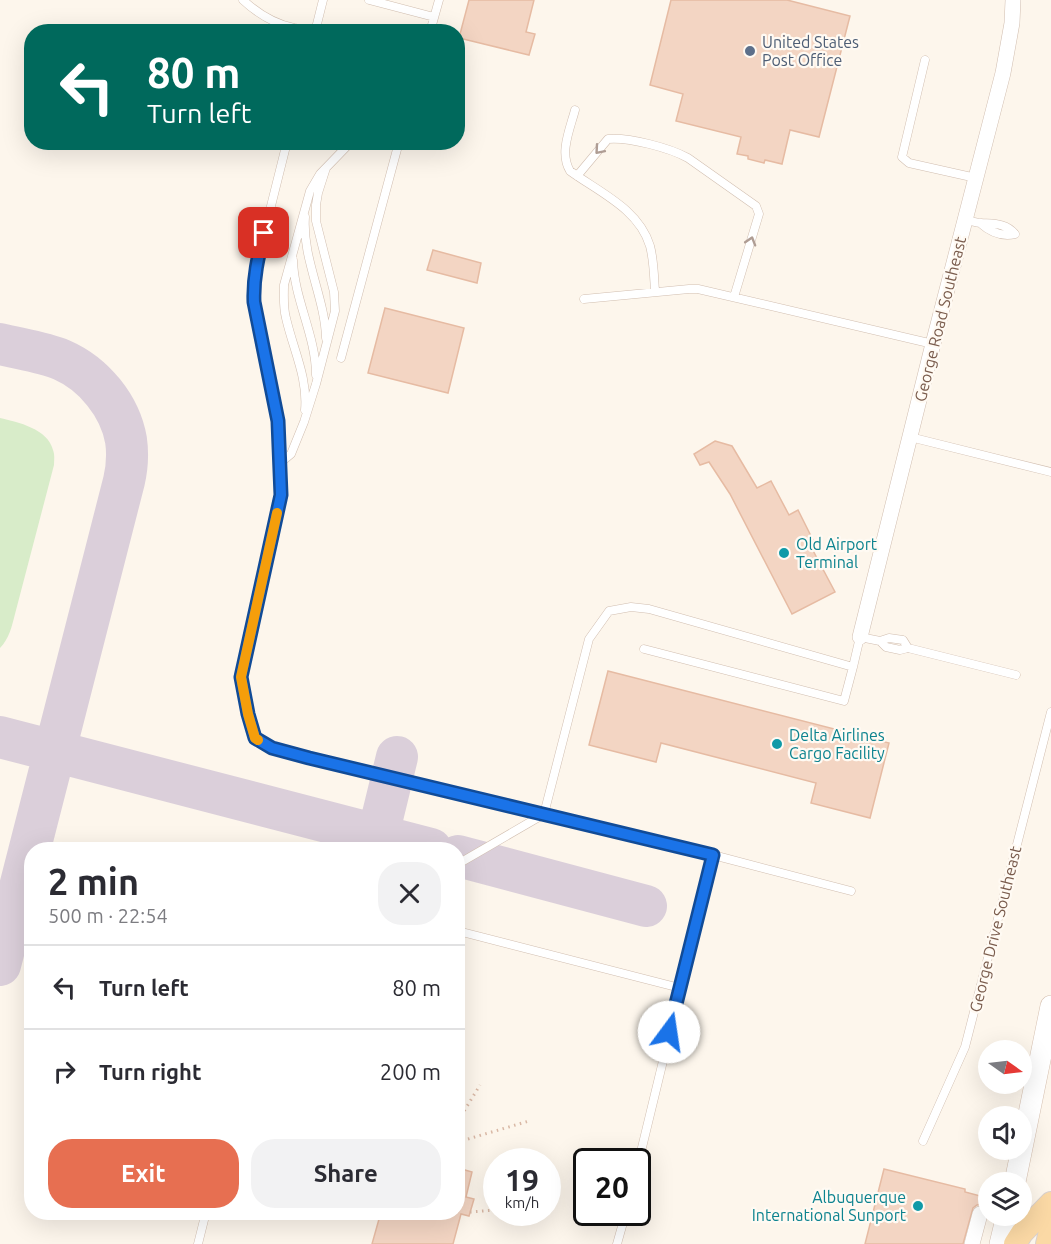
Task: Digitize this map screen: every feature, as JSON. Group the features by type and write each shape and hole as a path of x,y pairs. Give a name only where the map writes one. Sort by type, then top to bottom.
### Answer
{"main road":[{"path":"1017,1172 1051,1006"},
{"path":"1015,1244 1022,1233 1051,1203"},
{"path":"1000,1244 1004,1226"},
{"path":"1047,1244 1051,1227"}],"street":[{"name":"George Road Southeast","path":"860,637 933,344 973,222 976,178 1003,73 1012,23 1013,0"},
{"path":"972,1244 978,1222"}],"lane":[{"path":"243,0 255,11 285,24"},
{"path":"317,24 323,0"},
{"path":"369,0 434,17"},
{"path":"432,24 439,0"},
{"path":"924,60 902,157 909,162 976,178"},
{"path":"575,110 565,149 566,165 570,171 623,208 640,224 653,260 655,292"},
{"path":"577,176 608,140 620,138 676,152 756,206 759,214 734,297"},
{"path":"285,150 258,256 254,285 254,302 278,421 281,495 241,677 255,738 272,748 309,758 713,855 851,891"},
{"path":"304,422 306,396 285,316 285,285 307,201 315,182 343,150"},
{"path":"341,358 397,150"},
{"path":"280,463 291,454 304,422 335,311 334,292 316,221 316,205 326,168"},
{"path":"307,201 306,241 321,304 326,345"},
{"path":"294,250 295,280 313,347 316,384"},
{"path":"584,299 698,289 933,344"},
{"path":"910,437 1051,472"},
{"path":"465,860 544,814 589,639 609,611 631,607 650,609 853,667"},
{"path":"645,649 844,701 860,637 880,641 886,647 900,650 908,648 1016,675"},
{"name":"George Drive Southeast","path":"923,1141 965,1047 1051,712"},
{"path":"642,1148 713,855"},
{"path":"465,933 680,988"},
{"path":"198,1244 204,1220"},
{"path":"617,1244 622,1226"}],"path":[{"path":"465,1109 480,1085"},
{"path":"468,1140 529,1121"},
{"path":"471,1212 483,1211"}],"green space":[{"path":"0,418 23,424 45,437 54,452 54,465 13,623 0,648"}],"building":[{"path":"469,0 534,0 526,32 535,34 529,55 465,39 465,24 463,24"},
{"name":"United States Post Office","path":"671,0 787,0 850,16 819,137 790,130 782,164 765,160 764,163 737,154 741,137 676,121 683,94 650,85"},
{"path":"433,250 481,263 477,283 427,270"},
{"path":"385,308 464,328 448,393 368,373"},
{"name":"Old Airport Terminal","path":"715,441 732,446 757,488 771,481 789,515 798,510 813,540 809,543 835,592 792,614 730,494 709,462 700,465 694,454"},
{"name":"Delta Airlines Cargo Facility","path":"608,671 889,743 870,818 811,803 816,783 661,743 656,762 589,745"},
{"name":"Albuquerque International Sunport","path":"884,1169 965,1189 965,1192 978,1195 978,1205 973,1208 963,1244 865,1244"},
{"path":"465,1170 472,1172 466,1197 474,1199 469,1216 465,1215"},
{"path":"379,1220 459,1220 453,1244 372,1244"}],"taxiway":[{"path":"0,344 55,357 85,374 95,382 112,403 126,440 124,481 32,842"},
{"path":"0,737 404,842"},
{"path":"378,835 397,757"},
{"path":"465,858 646,906"},
{"path":"0,965 24,871"}],"slow traffic":[{"path":"258,740 255,738 248,714 241,677 277,513"}],"place":[{"name":"United States Post Office","path":"750,51"},
{"name":"Old Airport Terminal","path":"784,553"},
{"name":"Delta Airlines Cargo Facility","path":"777,744"},
{"name":"Albuquerque International Sunport","path":"918,1206"}],"route":[{"path":"264,233 255,270 254,302 278,421 281,495 241,677 255,738 272,748 309,758 713,855 669,1032"}]}
